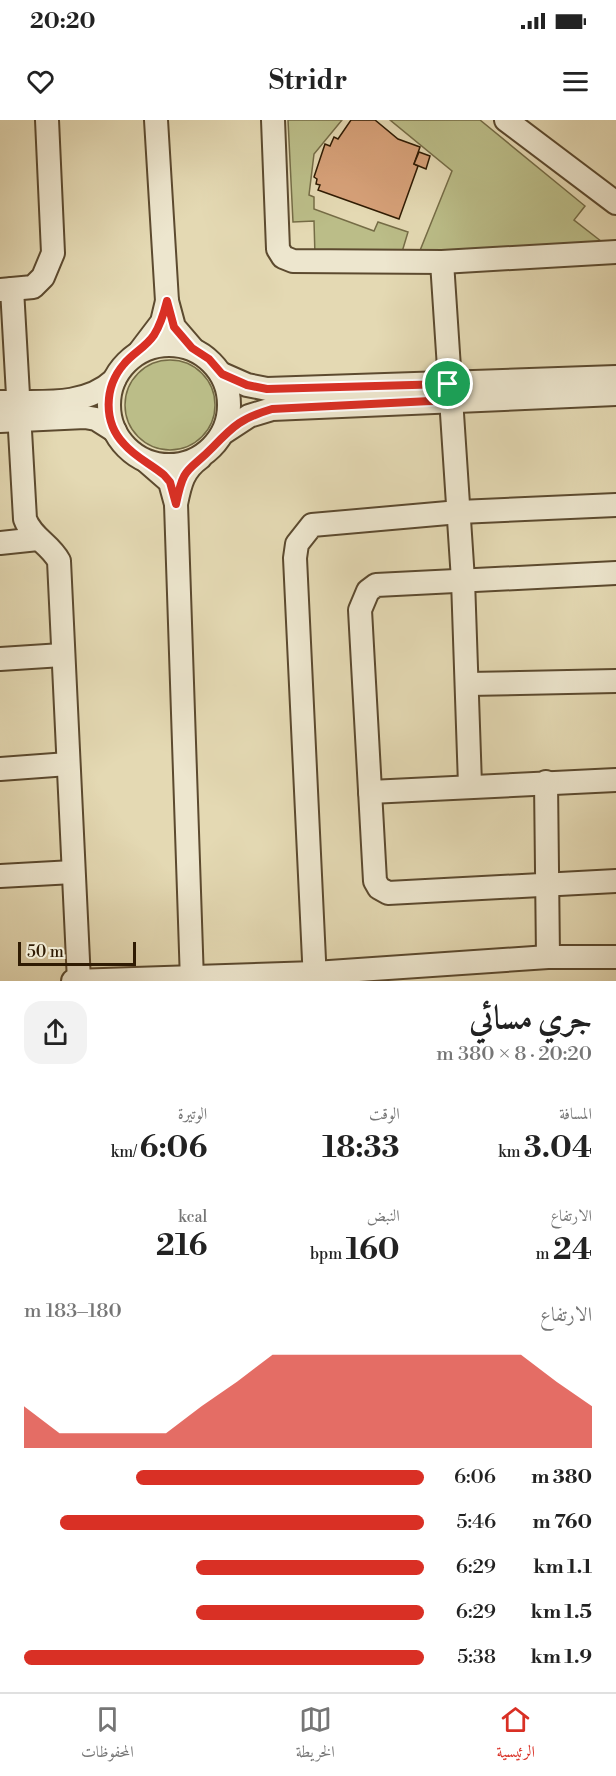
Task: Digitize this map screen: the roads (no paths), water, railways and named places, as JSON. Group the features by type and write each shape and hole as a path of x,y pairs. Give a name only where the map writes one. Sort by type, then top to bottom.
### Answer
{"street":[{"path":"47,120 53,253 43,277 33,287 6,290 10,411 25,519 38,539 54,552 59,561 79,981"},
{"path":"156,120 167,301 174,327 192,348 209,359 222,374 247,385 267,389 616,394"},
{"path":"273,120 278,249 283,257 293,261 442,262 616,252"},
{"path":"506,120 616,203"},
{"path":"442,262 463,580 470,785"},
{"path":"10,411 80,399 102,391 114,380 125,363 140,351 162,322 167,301"},
{"path":"140,351 166,345 192,348"},
{"path":"222,374 230,404 229,419 223,433"},
{"path":"191,979 176,504 180,482 186,471 223,433 249,416 272,409 616,377"},
{"path":"114,380 109,405 114,431"},
{"path":"10,411 96,419 114,431 132,452 170,482 176,504"},
{"path":"143,459 173,465 201,457"},
{"path":"315,977 305,802 295,558 297,544 312,525 459,512 616,505"},
{"path":"0,543 38,539"},
{"path":"616,573 376,585 363,600 360,610 375,881 379,888 388,893 616,881"},
{"path":"0,659 62,655"},
{"path":"468,684 616,681"},
{"path":"0,769 68,764"},
{"path":"370,792 470,785 616,780"},
{"path":"546,782 548,957"},
{"path":"0,876 73,872"},
{"path":"73,981 315,977 548,957 616,957"}]}
